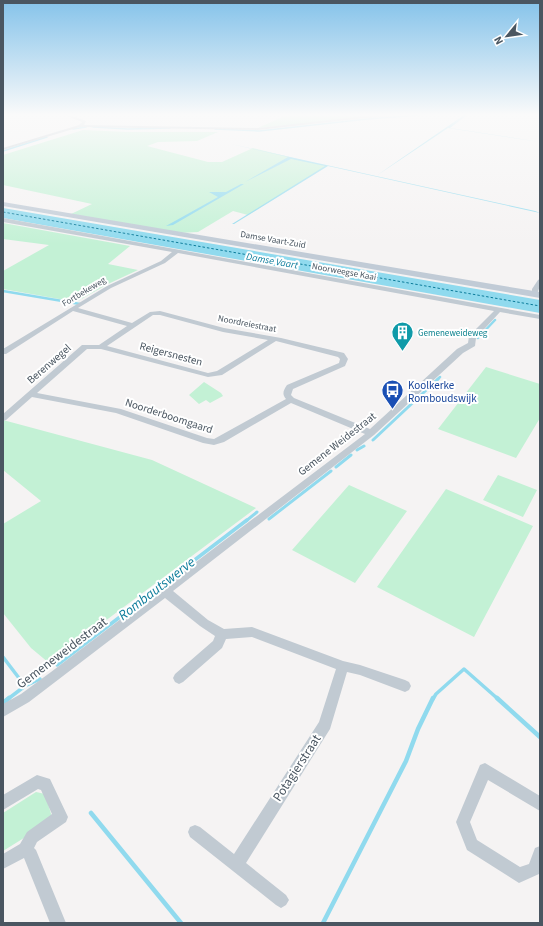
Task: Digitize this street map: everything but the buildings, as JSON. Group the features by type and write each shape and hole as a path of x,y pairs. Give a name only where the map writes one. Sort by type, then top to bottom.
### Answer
{"street":[{"name":"Damse Vaart-Zuid","path":"3,204 537,295"},
{"name":"Noorweegse Kaai","path":"3,220 540,317"},
{"name":"Fortbekeweg","path":"3,352 109,287 163,262 177,251"},
{"path":"537,295 535,289 540,281"},
{"path":"72,309 133,324"},
{"name":"Gemene Weidestraat","path":"211,556 371,433 460,350 472,344 472,338 499,309"},
{"name":"Noordreiestraat","path":"133,324 152,313 160,313 223,330 275,339 341,356 344,359 342,364 290,387 287,395 291,400"},
{"name":"Berenwegel","path":"4,418 85,347 101,347 133,324"},
{"name":"Reigersnesten","path":"101,347 208,375 219,373 275,339"},
{"name":"Noorderboomgaard","path":"31,394 118,411 206,441 214,442 222,440 291,400"},
{"path":"291,400 371,433"},
{"name":"Gemeneweidestraat","path":"3,711 25,698 55,676 211,556"},
{"path":"166,592 204,623 222,634 252,632 343,666 360,670 405,686"},
{"path":"179,678 218,644 222,634"},
{"name":"Potagierstraat","path":"237,863 325,725 343,666"},
{"path":"540,804 485,770 463,822 472,845 519,875 534,869 540,853"},
{"path":"3,803 37,782 45,784 62,817 32,837 25,849 3,862"},
{"path":"195,832 237,863 281,900"},
{"path":"25,849 31,855 58,923"}],"green space":[{"path":"3,157 190,157 208,162 222,162 233,157 290,157 326,166 248,215 233,211 198,232 178,233 71,214 92,204 3,185"},
{"path":"3,223 130,246 108,264 138,270 108,284 76,302 3,289 3,271 49,245 3,239"},
{"path":"486,367 540,384 540,418 516,458 438,429"},
{"path":"204,382 221,393 223,396 210,403 206,400 199,404 189,395"},
{"path":"3,420 152,460 256,508 49,663 31,648 3,613 3,524 41,501 3,470"},
{"path":"498,475 537,490 523,517 483,500"},
{"path":"349,485 407,511 355,583 292,550"},
{"path":"446,489 533,526 474,637 377,587"},
{"path":"36,792 45,794 52,817 48,823 3,851 3,813"}],"water":[{"path":"288,157 291,157 540,213 328,166 232,224 325,166 291,159 245,182"},
{"path":"403,157 404,157 376,176"},
{"path":"241,184 244,184 173,225 166,226 218,197 209,192 226,192"},
{"name":"Damse Vaart","path":"3,208 540,300 540,313 3,218"}],"waterway":[{"path":"3,291 80,304"},
{"name":"Rombautswerve","path":"478,338 495,320"},
{"name":"Rombautswerve","path":"373,440 438,379"},
{"name":"Rombautswerve","path":"357,450 364,446"},
{"name":"Rombautswerve","path":"336,467 351,455"},
{"name":"Rombautswerve","path":"269,519 331,471"},
{"name":"Rombautswerve","path":"246,521 257,512"},
{"name":"Rombautswerve","path":"57,665 247,520"},
{"name":"Rombautswerve","path":"3,657 25,686"},
{"path":"433,699 436,694 464,669 498,699"},
{"name":"Rombautswerve","path":"25,686 40,679"},
{"path":"8,699 25,686"},
{"path":"3,703 9,698"},
{"path":"323,923 406,761 418,729 433,698"},
{"path":"497,698 540,737"},
{"path":"91,813 181,923"}],"ferry route":[{"path":"3,212 540,306"}],"place":[{"name":"Gemeneweideweg","path":"402,352"},
{"name":"Koolkerke Romboudswijk","path":"392,410"}]}
